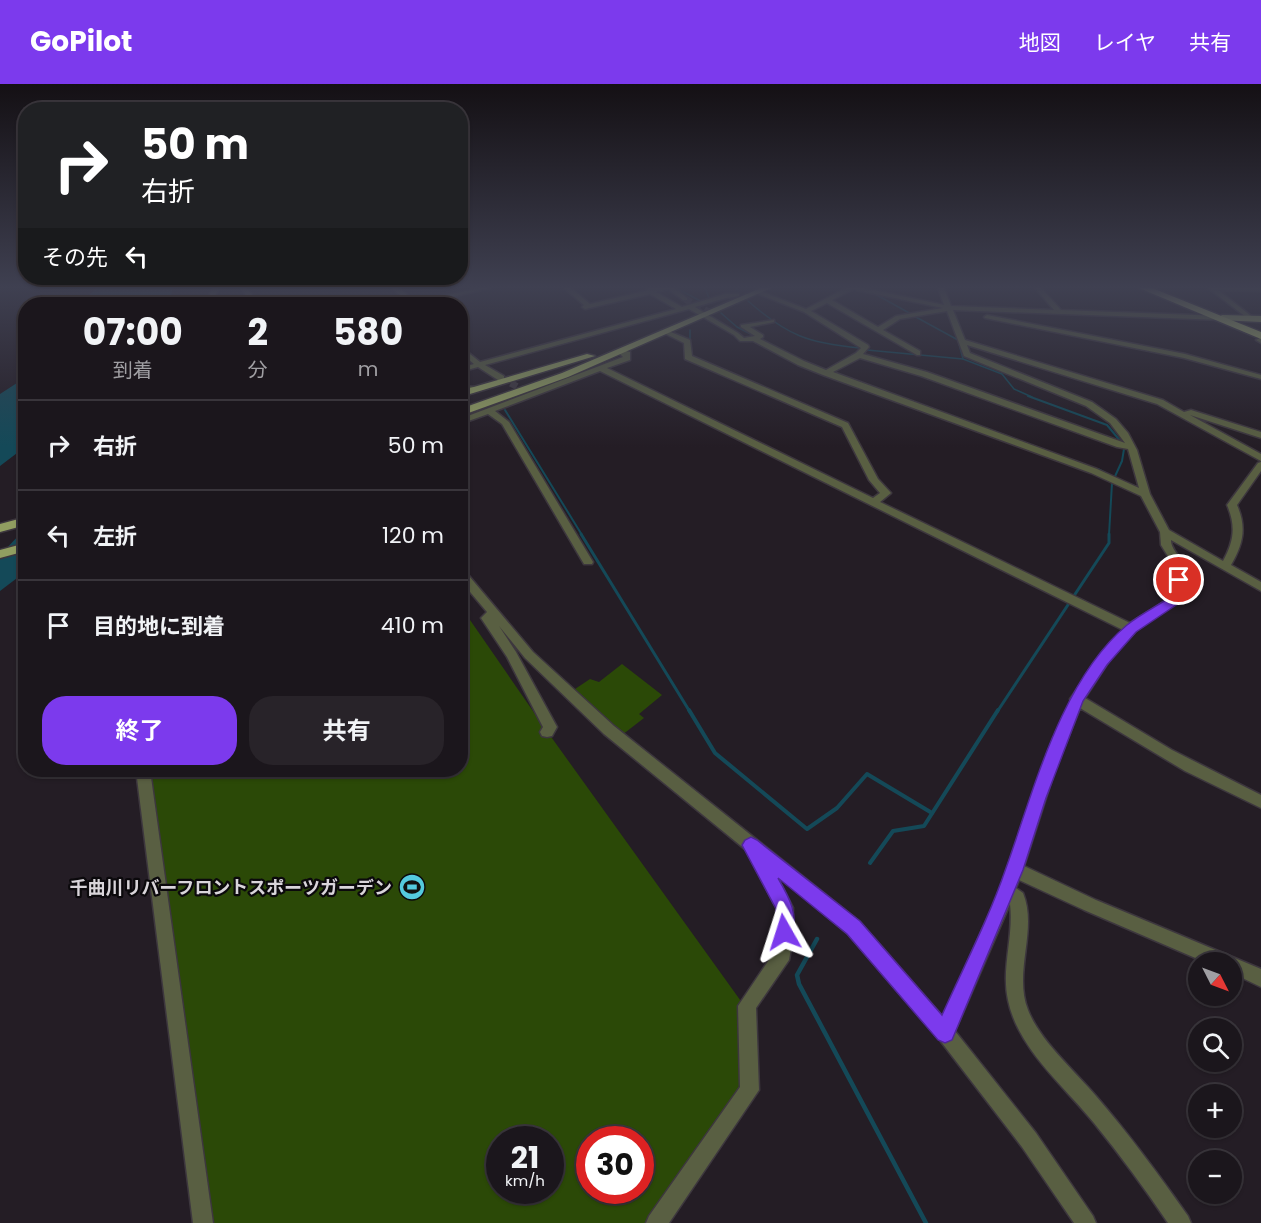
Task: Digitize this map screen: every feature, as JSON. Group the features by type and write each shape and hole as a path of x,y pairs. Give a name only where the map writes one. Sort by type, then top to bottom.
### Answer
{"main road":[{"path":"468,392 632,341"},
{"path":"468,410 565,375 646,341"},
{"path":"0,528 18,523"},
{"path":"0,555 18,549"}],"street":[{"path":"468,368 565,341"},
{"path":"685,341 688,357 845,425 873,480 886,493 873,502"},
{"path":"762,341 801,363 829,371 1145,494"},
{"path":"856,341 864,346"},
{"path":"829,371 859,355 870,341"},
{"path":"897,341 917,352"},
{"path":"962,341 1261,435"},
{"path":"945,1033 1014,870 1038,798 1076,699 1102,662 1131,628 1175,600 1178,591 1176,561 1166,545 1165,532 1145,494 1126,446 1125,435 1101,411 1072,396 967,354 962,341"},
{"path":"1116,341 1185,356 1261,377"},
{"path":"468,419 627,358 627,354 622,352"},
{"path":"468,355 479,365 501,378"},
{"path":"859,355 924,374 1126,446"},
{"path":"602,369 1131,628"},
{"path":"468,388 476,389"},
{"path":"1165,405 1261,459"},
{"path":"491,412 505,422 546,482 588,562"},
{"path":"1225,566 1240,538 1237,515 1232,505 1261,465"},
{"path":"1165,532 1261,587"},
{"path":"468,582 530,656 609,730 704,804 751,845 854,927 945,1033 1029,1140 1086,1223"},
{"path":"493,614 487,618 523,675 550,727 547,732"},
{"path":"1076,699 1219,783 1261,802"},
{"path":"144,777 203,1223"},
{"path":"656,1223 750,1090 747,1006 783,954 785,916 785,908 751,845"},
{"path":"1014,870 1202,952"},
{"path":"1006,890 1017,898 1021,916 1013,982 1019,1012 1036,1039 1130,1151 1182,1223"},
{"path":"1242,969 1261,978"}],"green space":[{"name":"千曲川リバーフロントスポーツガーデン","path":"468,617 743,1004 747,1086 649,1223 211,1223 150,777 468,777"},
{"path":"622,664 662,695 639,714 644,718 622,735 572,691 590,679 599,682"}],"water":[{"path":"18,382 18,452 0,466 0,394"},
{"path":"18,536 18,577 0,591 0,555"}],"waterway":[{"path":"765,341 807,363"},
{"path":"817,341 860,348"},
{"path":"958,341 963,359"},
{"path":"867,350 963,359"},
{"path":"963,359 1002,374 1014,389 1032,397"},
{"path":"813,365 901,397"},
{"path":"897,396 1086,465"},
{"path":"1028,396 1107,425 1122,443 1124,449 1122,461 1112,483 1109,535"},
{"path":"505,410 582,535"},
{"path":"1098,469 1113,477"},
{"path":"581,534 690,712"},
{"path":"997,712 1109,543 1109,535"},
{"path":"689,710 715,753 807,829 837,808 867,774 932,813"},
{"path":"870,863 893,831 924,826 998,710"},
{"path":"817,939 797,975 799,984 926,1223"}],"tunnel":[{"path":"501,378 531,394"}],"place":[{"name":"千曲川リバーフロントスポーツガーデン","path":"412,887"}],"route":[{"path":"784,932 785,908 751,845 854,927 871,950 945,1033 1014,870 1038,798 1076,699 1102,662 1131,628 1175,600 1179,580"}]}
